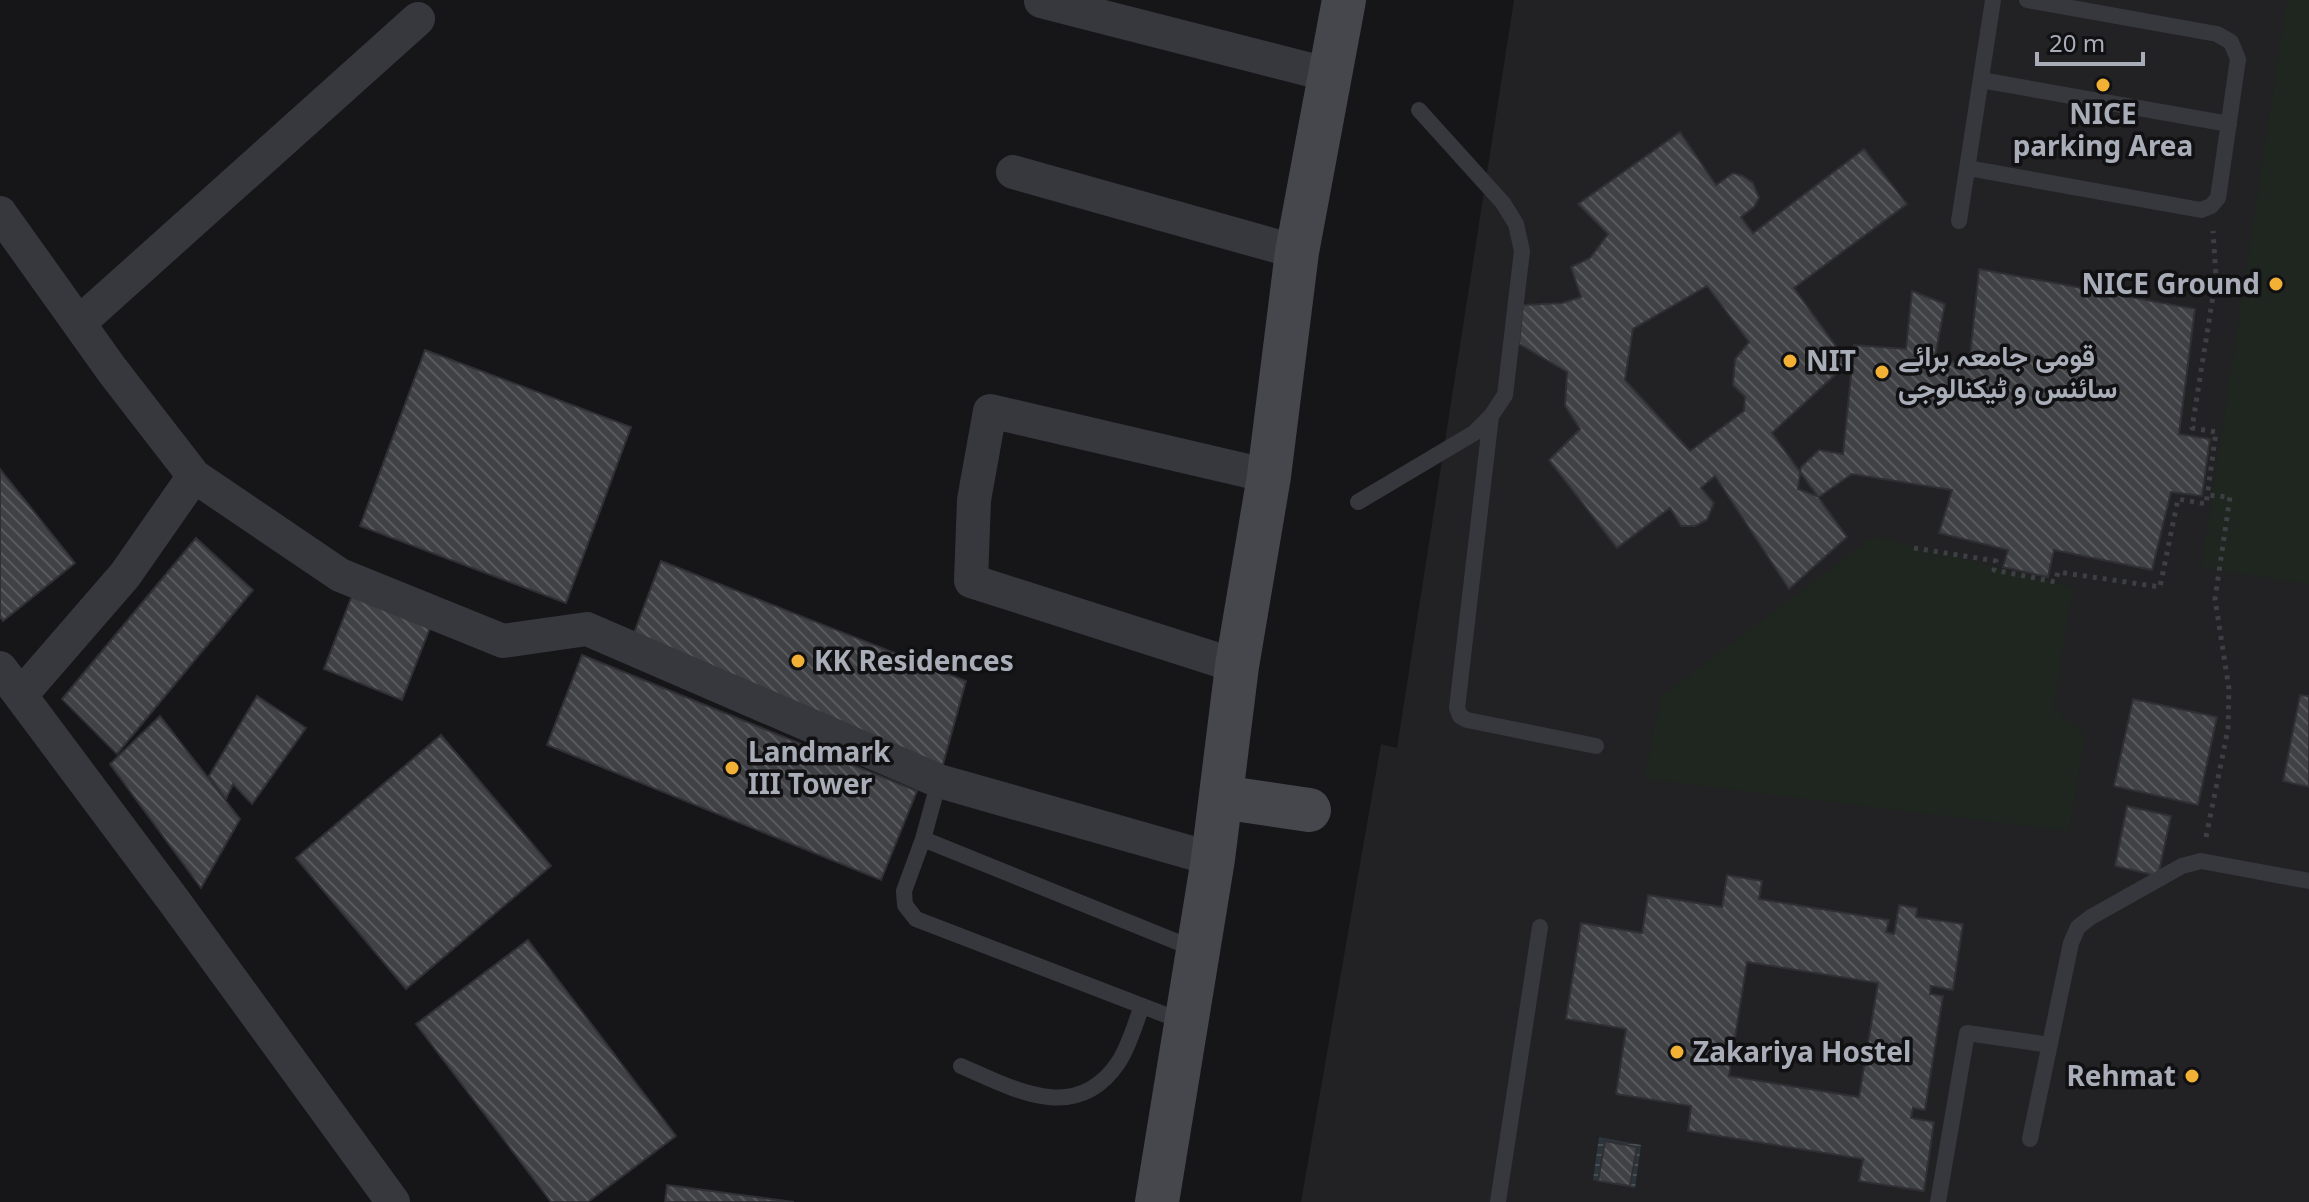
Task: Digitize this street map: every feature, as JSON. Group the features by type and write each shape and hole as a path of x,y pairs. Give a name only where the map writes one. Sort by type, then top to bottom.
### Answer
{"main road":[{"path":"1157,1202 1213,859 1237,666 1269,476 1297,252 1344,0"},
{"path":"1221,797 1309,810"}],"street":[{"path":"1041,1 1330,75"},
{"path":"79,323 418,19"},
{"path":"1013,172 1297,252"},
{"path":"0,213 194,476 340,575 503,641 587,629 939,781 1213,859"},
{"path":"1237,666 971,581 974,500 990,411 1269,476"},
{"path":"21,695 125,575 194,476"},
{"path":"0,668 393,1202"}],"lane":[{"path":"1959,221 1993,0"},
{"path":"1968,168 2201,210 2211,206 2218,198 2238,59 2231,42 2217,34 2027,0"},
{"path":"1981,80 2229,124"},
{"path":"1358,502 1474,433 1491,416 1505,395 1522,251 1516,224 1503,203 1419,110"},
{"path":"1491,416 1457,708 1460,716 1467,720 1596,746"},
{"path":"939,781 904,891 905,905 916,919 1186,1023"},
{"path":"923,839 1198,950"},
{"path":"2030,1139 2071,943 2078,927 2182,866 2201,861 2309,881"},
{"path":"1498,1202 1540,927"},
{"path":"961,1066 1012,1089 1046,1099 1073,1098 1107,1077 1119,1062 1142,1006"},
{"path":"1938,1202 1967,1033 2050,1045"}],"path":[{"path":"1914,548 1996,561 1994,570 2055,582 2058,572 2160,587 2178,499 2206,504 2216,432 2192,428 2216,277 2211,206"},
{"path":"2201,861 2228,729 2229,689 2215,599 2230,497 2207,495"}],"shaded area":[{"name":"قومی جامعہ برائے سائنس و ٹیکنالوجی","path":"1514,0 2309,0 2309,1202 1301,1202 1381,744 1397,748"},
{"name":"NICE Ground","path":"2287,0 2309,0 2309,584 2201,568"},
{"path":"1874,536 2073,587 2053,707 2085,735 2069,831 1644,779 1661,697"},
{"path":"1599,1137 1641,1145 1635,1188 1593,1180"}],"building":[{"name":"NIT","path":"1680,132 1716,185 1733,173 1753,183 1759,198 1754,207 1741,217 1753,233 1864,149 1907,204 1794,288 1848,363 1772,433 1847,537 1789,589 1715,476 1701,488 1714,503 1707,520 1695,526 1681,526 1670,508 1617,548 1549,460 1580,429 1565,406 1567,372 1519,344 1523,305 1562,303 1581,297 1571,267 1590,258 1608,234 1578,204","holes":["1707,286 1749,342 1735,359 1733,385 1745,397 1744,411 1690,451 1625,380 1633,329"]},
{"path":"1979,269 2195,309 2179,434 2210,439 2202,496 2171,492 2152,570 2054,550 2048,577 2003,567 2008,550 1939,533 1952,490 1852,474 1819,497 1798,489 1801,467 1819,450 1843,454 1854,345 1906,349 1912,291 1945,304 1935,357 1969,366"},
{"path":"425,350 631,427 566,603 360,526"},
{"path":"0,469 75,563 3,621 0,617"},
{"path":"196,538 253,590 117,754 62,699"},
{"name":"KK Residences","path":"661,561 966,681 942,768 631,641"},
{"path":"356,585 435,615 402,700 324,669"},
{"name":"Landmark III Tower","path":"582,655 917,791 881,880 547,745"},
{"path":"2300,695 2309,696 2309,787 2283,781"},
{"path":"257,696 306,728 252,804 233,784 226,799 209,776"},
{"path":"2133,699 2217,717 2198,805 2114,786"},
{"path":"160,716 240,819 201,888 110,764"},
{"path":"441,735 551,866 406,989 296,858"},
{"path":"2127,806 2171,816 2158,876 2115,866"},
{"name":"Zakariya Hostel","path":"1727,875 1762,881 1759,899 1889,920 1886,932 1894,934 1899,905 1917,908 1916,917 1963,924 1953,990 1931,986 1930,994 1943,996 1925,1110 1913,1108 1911,1118 1934,1122 1924,1191 1859,1181 1863,1159 1688,1131 1691,1106 1616,1094 1626,1029 1566,1019 1581,923 1642,933 1648,895 1722,907","holes":["1747,962 1878,983 1859,1097 1729,1076"]},
{"path":"528,940 676,1136 588,1202 551,1202 416,1024"},
{"path":"1605,1141 1637,1147 1630,1186 1598,1181"},
{"path":"667,1185 794,1202 665,1202"}],"place":[{"name":"NICE parking Area","path":"2103,85"},
{"name":"NICE Ground","path":"2276,284"},
{"name":"NIT","path":"1790,361"},
{"name":"قومی جامعہ برائے سائنس و ٹیکنالوجی","path":"1882,372"},
{"name":"KK Residences","path":"798,661"},
{"name":"Landmark III Tower","path":"732,768"},
{"name":"Zakariya Hostel","path":"1677,1052"},
{"name":"Rehmat","path":"2192,1076"}]}
